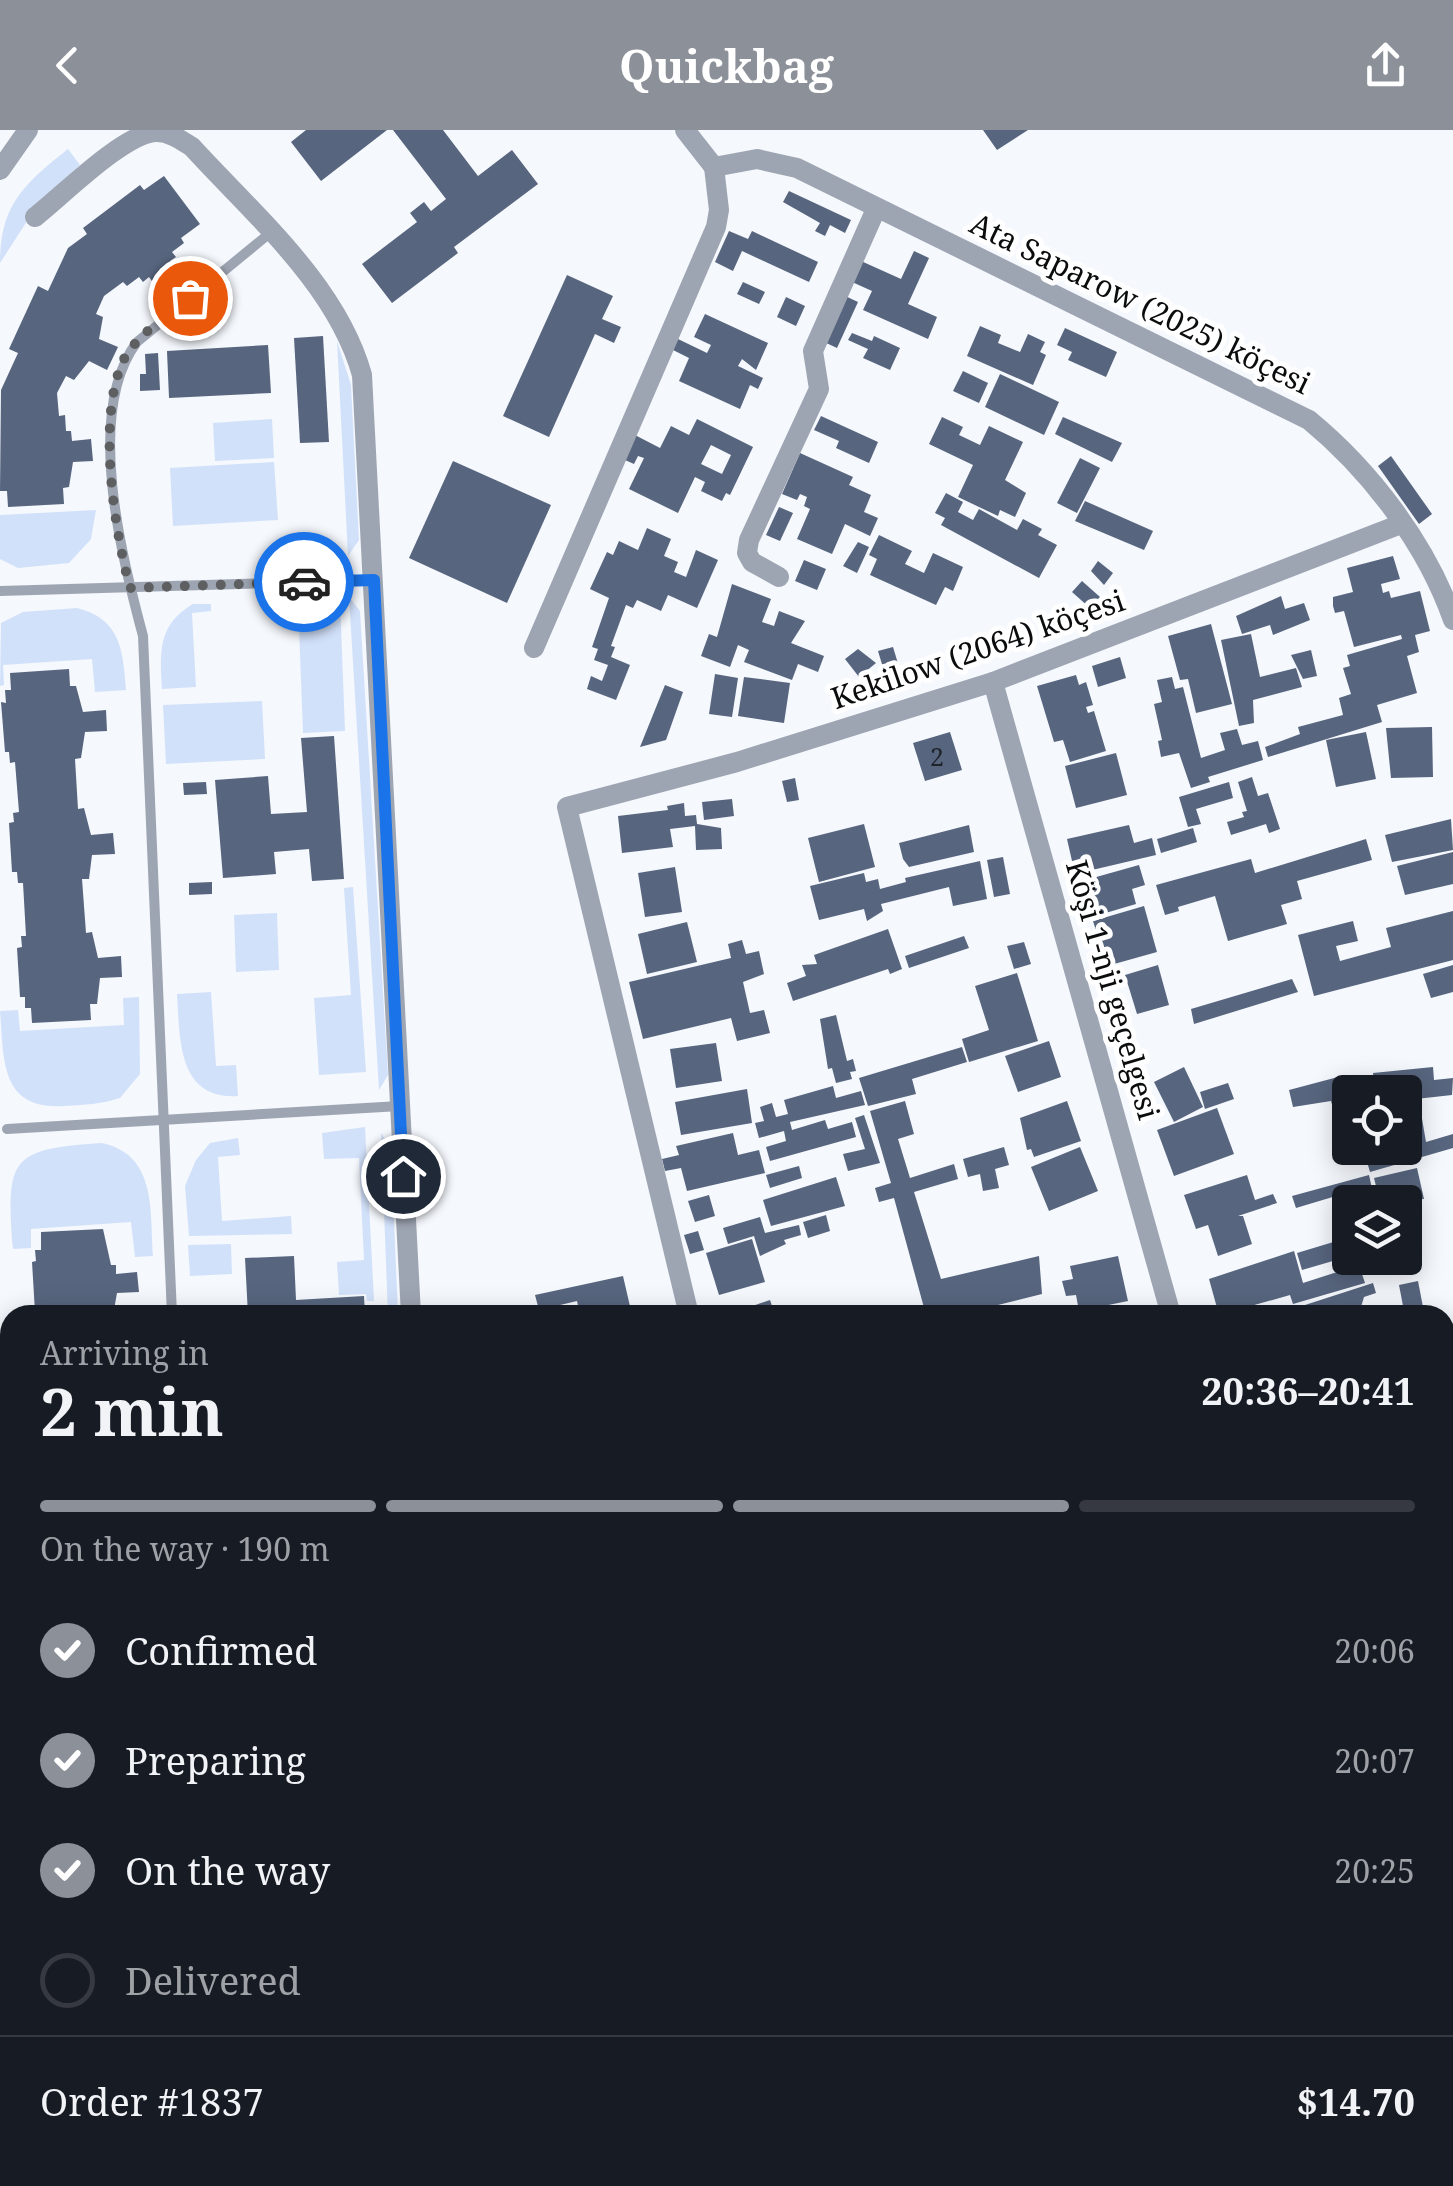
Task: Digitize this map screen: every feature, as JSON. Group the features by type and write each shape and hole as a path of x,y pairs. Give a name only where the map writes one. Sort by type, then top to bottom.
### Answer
{"street":[{"path":"0,170 28,130"},
{"path":"534,648 716,227 719,210 714,167 685,130"},
{"path":"36,216 133,138 160,131 192,147 270,232 314,284 354,346 362,375 410,1305"},
{"name":"Ata Saparow (2025) köçesi","path":"714,167 757,159 797,168 1310,420 1354,462 1401,524 1430,566 1453,620"},
{"path":"779,577 752,562 747,553 750,540 819,388 812,351 876,209"},
{"name":"Kekilow (2064) köçesi","path":"687,1305 567,807 737,762 994,682 1401,524"},
{"name":"Köşi 1-nji geçelgesi","path":"994,682 1168,1305"}],"lane":[{"path":"172,1305 143,636 117,539 111,414 124,358 137,342 270,232"},
{"path":"0,591 374,580"},
{"path":"7,1129 400,1106"}],"shaded area":[{"path":"68,149 80,165 40,201 0,263 4,226 18,197"},
{"path":"337,341 351,385 359,540 348,556"},
{"path":"272,419 274,458 215,461 213,423"},
{"path":"274,462 278,520 173,526 170,468"},
{"path":"96,510 91,539 69,563 18,568 0,559 0,515"},
{"path":"349,597 360,611 388,1075 379,1090"},
{"path":"340,599 345,731 303,733 298,601"},
{"path":"193,604 211,604 211,611 192,613 196,687 162,689 163,641 173,621"},
{"path":"77,608 103,620 117,638 126,690 95,692 92,659 3,665 4,685 0,686 1,623 23,612"},
{"path":"262,701 265,759 166,764 163,705"},
{"path":"353,887 366,1072 319,1075 314,998 351,995 344,888"},
{"path":"277,913 279,970 236,972 234,915"},
{"path":"211,992 216,1066 236,1065 238,1096 218,1095 203,1088 186,1063 177,994"},
{"path":"139,997 140,1074 120,1098 85,1105 43,1105 17,1091 5,1064 0,1011 18,1010 20,1031 124,1025 123,998"},
{"path":"365,1127 374,1301 367,1301 366,1294 339,1295 337,1262 364,1260 359,1158 324,1159 322,1133"},
{"path":"381,1133 391,1149 398,1305 388,1305"},
{"path":"238,1138 240,1155 218,1157 222,1221 291,1216 292,1234 189,1236 185,1186 196,1160 210,1143"},
{"path":"102,1143 120,1149 142,1172 150,1204 153,1256 135,1257 131,1222 31,1229 31,1248 13,1249 11,1195 20,1164 48,1149"},
{"path":"231,1244 232,1274 190,1276 188,1245"}],"building":[{"path":"306,130 387,130 321,181 291,142"},
{"path":"393,130 443,130 478,176 512,150 538,184 454,247 458,253 392,303 362,264 417,222 410,213 424,202 431,211 446,199"},
{"path":"983,130 1028,130 997,150"},
{"path":"164,176 200,224 181,238 184,243 172,252 176,257 170,261 181,276 160,292 149,277 143,282 139,277 127,286 123,282 104,296 96,314 103,317 99,339 118,347 107,370 89,361 74,380 66,376 57,393 59,416 65,415 66,431 71,431 72,441 91,439 93,461 73,462 69,487 63,488 64,504 8,507 7,491 0,491 1,390 18,353 9,349 38,286 48,291 68,248 87,234 83,228 140,185 144,190"},
{"path":"789,191 851,220 845,233 830,225 825,236 815,231 820,223 783,202"},
{"path":"729,231 748,239 752,231 818,262 809,282 742,251 733,271 715,262"},
{"path":"914,251 929,258 908,304 937,317 928,339 863,310 872,291 852,282 861,261 901,279"},
{"path":"567,275 613,296 602,319 621,327 614,343 595,334 549,437 503,416"},
{"path":"743,282 765,292 759,304 737,294"},
{"path":"843,295 858,302 837,348 822,341"},
{"path":"786,297 805,306 796,326 777,317"},
{"path":"705,314 768,343 756,370 742,359 738,366 763,378 758,389 750,385 740,409 679,381 689,358 673,350 678,339 707,353 711,345 694,337"},
{"path":"980,326 1001,335 998,343 1020,352 1028,334 1045,342 1040,352 1046,355 1033,385 967,356"},
{"path":"1065,328 1117,352 1106,377 1068,360 1072,352 1057,345"},
{"path":"852,333 872,341 874,336 900,348 890,370 863,358 868,349 848,340"},
{"path":"323,336 329,442 300,443 294,338"},
{"path":"268,345 271,393 169,398 167,351"},
{"path":"158,353 160,390 140,391 140,374 146,374 145,354"},
{"path":"963,371 988,383 979,403 953,391"},
{"path":"1000,374 1059,402 1044,435 985,407"},
{"path":"821,416 878,442 869,463 836,448 839,441 814,430"},
{"path":"942,417 963,427 959,435 980,445 989,426 1023,442 1005,480 1026,493 1015,517 1000,510 998,516 958,497 973,465 929,444"},
{"path":"1063,417 1122,443 1112,462 1055,434"},
{"path":"697,419 753,447 730,495 726,493 722,501 701,491 705,482 695,477 678,513 629,489 644,458 638,456 634,464 625,460 633,434 660,448 671,426 689,435","holes":["711,445 731,455 722,474 701,464"]},
{"path":"800,453 853,477 849,485 871,495 864,512 878,518 870,536 845,524 832,554 797,539 810,509 804,506 807,497 800,494 797,500 782,494"},
{"path":"1391,456 1432,514 1419,524 1378,466"},
{"path":"1080,458 1100,468 1077,513 1057,503"},
{"path":"453,461 551,505 507,603 409,558"},
{"path":"946,493 963,502 958,512 973,520 979,509 1017,530 1023,519 1042,529 1038,535 1057,545 1039,578 941,525 945,518 935,513"},
{"path":"1085,501 1153,531 1144,550 1075,521"},
{"path":"779,507 793,513 780,541 766,535"},
{"path":"647,528 671,539 664,556 678,562 674,572 686,577 696,550 718,560 697,608 668,595 661,611 637,600 633,608 626,605 611,646 615,647 611,657 630,665 616,700 587,689 591,676 602,681 608,665 594,660 598,649 592,647 609,598 590,589 607,552 613,555 619,541 638,550"},
{"path":"879,535 912,551 905,564 924,573 933,553 963,567 953,591 945,587 936,605 870,575 877,559 869,555"},
{"path":"858,542 869,547 857,573 843,566"},
{"path":"1393,556 1400,579 1381,584 1383,593 1389,591 1391,598 1420,591 1430,631 1415,635 1419,652 1407,656 1417,693 1377,705 1382,722 1268,757 1265,747 1300,734 1298,727 1343,715 1339,698 1351,694 1343,668 1350,666 1347,655 1402,639 1401,635 1354,647 1344,611 1335,613 1333,606 1333,597 1353,592 1347,568"},
{"path":"804,560 826,569 817,590 795,581"},
{"path":"1098,561 1113,573 1104,585 1091,571"},
{"path":"1082,581 1100,597 1090,608 1072,592"},
{"path":"732,584 771,599 762,622 774,626 779,611 805,621 791,643 824,656 818,672 798,664 792,680 744,662 749,650 738,645 730,667 701,656 709,634 717,637"},
{"path":"1121,594 1126,606 1100,617 1095,605"},
{"path":"1281,596 1285,609 1304,603 1310,620 1273,635 1270,625 1242,634 1236,616"},
{"path":"1211,624 1232,704 1196,713 1188,679 1180,680 1168,636"},
{"path":"1251,634 1260,677 1296,668 1302,687 1253,700 1254,723 1239,726 1221,640"},
{"path":"893,647 903,680 888,684 878,651"},
{"path":"858,649 876,663 859,677 845,659"},
{"path":"1311,650 1317,676 1303,679 1291,655"},
{"path":"1120,657 1126,678 1098,687 1092,666"},
{"path":"69,669 70,686 76,686 83,712 106,710 107,731 85,732 81,758 75,759 78,809 84,808 91,835 113,833 115,854 92,855 89,879 82,879 86,933 92,932 98,958 121,956 122,977 100,978 97,1004 90,1004 91,1020 32,1023 31,1008 25,1008 25,997 20,997 17,948 22,947 21,936 26,936 23,883 18,883 17,872 12,872 9,823 14,822 13,813 19,812 15,762 10,763 9,752 5,752 1,702 6,703 5,690 11,690 10,673"},
{"path":"715,674 738,678 732,717 709,714"},
{"path":"1076,675 1079,685 1086,682 1093,705 1086,707 1088,713 1094,711 1106,751 1070,762 1063,740 1054,742 1037,686"},
{"path":"744,677 790,683 784,723 738,716"},
{"path":"1172,677 1175,689 1183,687 1201,758 1225,750 1220,733 1237,729 1242,745 1258,741 1263,760 1208,777 1210,782 1191,788 1179,753 1161,757 1158,741 1162,740 1154,704 1162,702 1157,680"},
{"path":"665,685 683,692 666,740 640,747"},
{"path":"1432,727 1433,777 1391,778 1386,728"},
{"path":"950,732 962,770 925,781 913,743"},
{"path":"1366,732 1376,779 1336,787 1326,740"},
{"path":"334,736 344,879 312,881 309,849 274,852 276,874 223,878 215,780 268,776 271,814 307,812 301,738"},
{"path":"1116,753 1127,795 1076,808 1065,766"},
{"path":"1252,777 1258,796 1268,793 1280,829 1269,833 1266,824 1231,835 1227,822 1244,817 1242,812 1247,811 1238,782"},
{"path":"795,778 799,800 787,802 782,781"},
{"path":"206,782 207,794 184,795 183,783"},
{"path":"1229,782 1233,798 1196,809 1201,824 1188,827 1179,797"},
{"path":"732,799 734,816 704,820 702,802"},
{"path":"684,803 685,816 696,815 697,824 721,828 722,849 696,850 695,826 670,829 673,847 622,853 618,816 668,810 667,806"},
{"path":"1451,819 1453,850 1392,862 1385,835"},
{"path":"864,824 875,867 819,882 808,838"},
{"path":"969,825 974,852 909,867 903,859 899,843"},
{"path":"1129,825 1134,843 1152,838 1156,855 1075,874 1067,839"},
{"path":"1193,828 1197,842 1161,853 1157,839"},
{"path":"1366,839 1372,860 1297,881 1302,899 1281,905 1287,924 1228,941 1215,896 1165,915 1156,885 1251,859 1255,873"},
{"path":"1453,852 1453,884 1405,895 1397,866"},
{"path":"1003,857 1010,894 994,897 987,860"},
{"path":"980,861 987,899 953,906 949,887 881,904 883,911 867,921 864,909 819,920 810,886 864,873 866,882 878,879 880,889 906,882 905,878"},
{"path":"1139,865 1145,885 1132,889 1136,904 1092,917 1082,881"},
{"path":"675,867 682,912 645,917 638,873"},
{"path":"212,882 212,894 189,895 189,883"},
{"path":"1144,906 1157,952 1107,966 1093,921"},
{"path":"1453,911 1453,960 1314,996 1298,935 1353,921 1358,941 1336,946 1340,961 1391,947 1386,928"},
{"path":"687,922 697,962 647,974 638,934"},
{"path":"888,929 902,969 890,974 888,969 793,1001 787,983 806,976 802,965 817,964 814,955"},
{"path":"964,936 969,948 909,968 905,956"},
{"path":"742,940 746,954 759,951 764,974 743,982 750,1013 764,1010 770,1033 737,1041 731,1018 643,1039 629,982 731,958 728,944"},
{"path":"1024,942 1031,964 1014,969 1007,946"},
{"path":"1158,965 1169,1005 1137,1014 1125,975"},
{"path":"1453,965 1453,992 1431,998 1423,974"},
{"path":"1017,973 1038,1041 969,1062 962,1039 989,1030 975,986"},
{"path":"1292,979 1298,992 1194,1024 1191,1009"},
{"path":"836,1015 847,1061 853,1059 856,1071 850,1072 852,1079 836,1083 832,1068 828,1069 820,1019"},
{"path":"1049,1041 1061,1077 1018,1092 1005,1056"},
{"path":"716,1043 722,1081 676,1088 670,1049"},
{"path":"962,1047 967,1062 912,1079 916,1094 868,1106 859,1078"},
{"path":"1184,1067 1203,1107 1174,1122 1154,1082"},
{"path":"1433,1067 1434,1080 1453,1078 1452,1095 1422,1098 1422,1075 1373,1073"},
{"path":"1332,1079 1332,1105 1331,1101 1293,1107 1289,1090"},
{"path":"1228,1083 1234,1099 1205,1109 1200,1092"},
{"path":"833,1086 836,1098 861,1091 865,1105 790,1122 792,1130 825,1120 828,1129 852,1122 856,1137 770,1161 766,1147 786,1141 784,1131 759,1138 755,1123 764,1121 760,1107 772,1103 776,1117 788,1114 784,1100"},
{"path":"747,1089 752,1123 681,1135 675,1102"},
{"path":"905,1101 914,1134 898,1139 910,1178 954,1164 958,1179 914,1192 941,1279 1039,1256 1042,1294 998,1305 923,1305 894,1198 879,1202 875,1188 891,1183 870,1111"},
{"path":"1067,1101 1081,1141 1034,1157 1031,1149 1027,1150 1020,1118"},
{"path":"1217,1108 1234,1154 1174,1176 1157,1130"},
{"path":"864,1115 880,1163 848,1171 843,1154 865,1149 855,1118"},
{"path":"1422,1119 1426,1142 1453,1134 1453,1148 1422,1157"},
{"path":"733,1133 738,1155 759,1150 765,1173 687,1191 681,1168 665,1171 662,1159 679,1155 676,1146"},
{"path":"1004,1147 1009,1165 995,1169 999,1188 983,1191 980,1174 968,1177 963,1159"},
{"path":"1080,1147 1098,1191 1049,1211 1031,1167"},
{"path":"1368,1165 1394,1165 1370,1172"},
{"path":"799,1166 802,1178 770,1188 766,1175"},
{"path":"1417,1168 1421,1185 1376,1185 1374,1178"},
{"path":"1247,1175 1255,1200 1273,1194 1277,1203 1238,1216 1243,1216 1252,1244 1218,1256 1208,1225 1196,1229 1184,1195"},
{"path":"1369,1175 1371,1185 1332,1185"},
{"path":"836,1177 845,1206 771,1226 763,1200"},
{"path":"1332,1185 1332,1197 1296,1208 1292,1196"},
{"path":"709,1195 715,1216 695,1222 688,1201"},
{"path":"826,1215 830,1231 808,1238 803,1222"},
{"path":"760,1217 765,1233 799,1225 801,1235 784,1240 786,1244 760,1256 754,1236 728,1244 723,1228"},
{"path":"103,1229 116,1274 137,1272 139,1292 117,1293 115,1305 35,1305 32,1262 36,1261 35,1250 41,1250 41,1232"},
{"path":"698,1231 704,1250 690,1254 684,1235"},
{"path":"752,1239 765,1282 719,1295 706,1253"},
{"path":"1332,1242 1332,1261 1302,1270 1297,1253"},
{"path":"1294,1251 1303,1283 1332,1274 1362,1275 1365,1283 1293,1304 1290,1295 1254,1305 1216,1305 1209,1279"},
{"path":"294,1256 296,1300 364,1296 364,1305 247,1305 245,1258"},
{"path":"1118,1256 1128,1301 1078,1305 1076,1295 1066,1296 1062,1281 1073,1279 1070,1266"},
{"path":"623,1276 630,1305 578,1305 577,1301 538,1305 535,1295"},
{"path":"1418,1281 1423,1305 1403,1305 1399,1285"},
{"path":"1373,1283 1376,1293 1364,1297 1362,1305 1305,1305"}],"way so far":[{"path":"190,298 137,342 124,358 114,390 111,414 117,539 130,588 304,582"}],"route":[{"path":"304,582 374,580 403,1176"}]}
